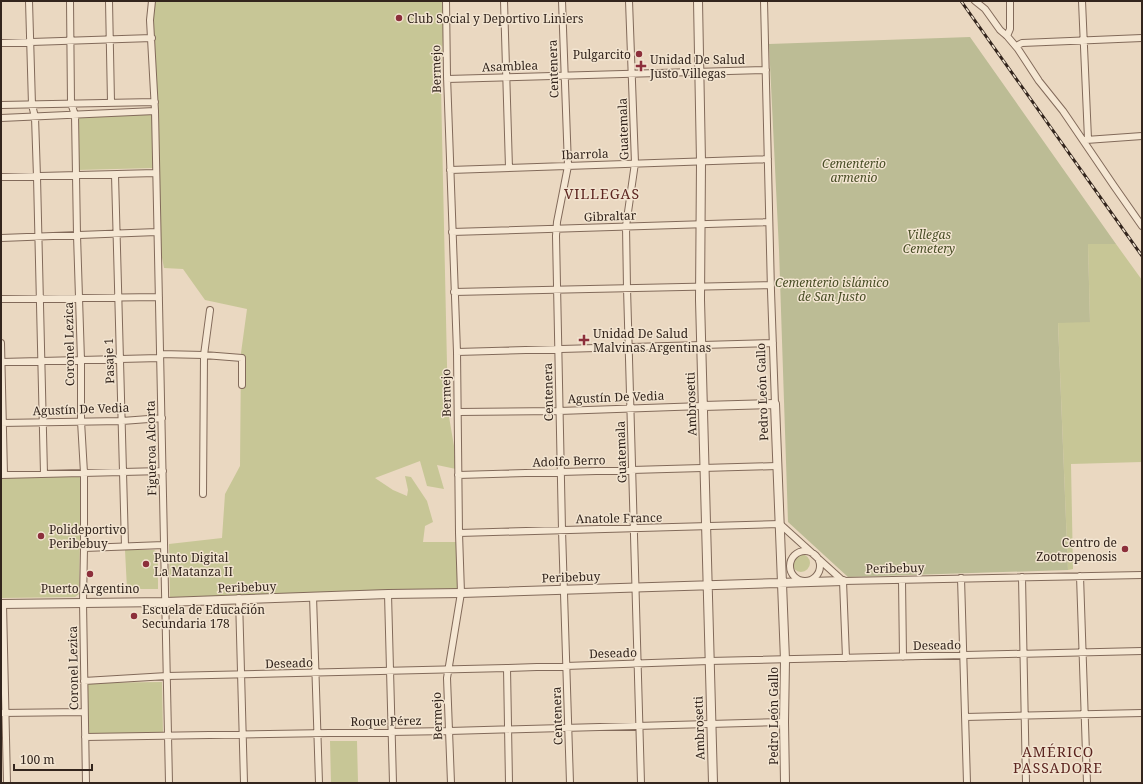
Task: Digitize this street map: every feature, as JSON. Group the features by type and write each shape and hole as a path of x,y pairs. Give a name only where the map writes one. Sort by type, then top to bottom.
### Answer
{"street":[{"path":"29,1 32,105 35,117 39,237 44,474"},
{"name":"Coronel Lezica","path":"70,1 70,103 75,115 81,421 84,473 83,602 86,783"},
{"path":"109,1 111,102"},
{"name":"Figueroa Alcorta","path":"152,1 150,15 155,112 169,783"},
{"name":"Bermejo","path":"446,1 447,79 458,412 461,593 447,678 450,783"},
{"path":"504,1 509,168"},
{"name":"Centenera","path":"562,1 568,166 556,229 562,530 570,783"},
{"name":"Guatemala","path":"629,1 635,163 626,226 641,783"},
{"name":"Ambrosetti","path":"698,1 701,162 701,345 709,585 709,661 713,783"},
{"name":"Pedro León Gallo","path":"764,1 771,285 785,660 785,783"},
{"path":"975,1 1016,46 1039,81 1086,140 1114,186 1142,226"},
{"path":"1008,36 1010,29 1010,1"},
{"path":"1082,1 1086,140"},
{"path":"1,43 152,38"},
{"path":"1016,46 1022,43 1142,38"},
{"name":"Asamblea","path":"447,79 766,70"},
{"path":"1,105 154,102"},
{"path":"1,118 155,112"},
{"path":"1086,140 1142,136"},
{"name":"Ibarrola","path":"450,170 768,159"},
{"path":"1,177 156,173"},
{"name":"Pasaje 1","path":"115,175 126,546"},
{"name":"Gibraltar","path":"452,232 769,222"},
{"path":"1,238 157,232"},
{"path":"454,292 771,285"},
{"path":"1,299 159,297"},
{"path":"203,494 204,355 210,310"},
{"path":"1,343 3,475 163,471"},
{"path":"456,352 773,343"},
{"path":"1,362 120,360 160,356 204,355 242,358 242,385"},
{"name":"Agustín De Vedia","path":"458,412 559,411 775,404"},
{"name":"Agustín De Vedia","path":"2,423 122,421 162,418"},
{"name":"Adolfo Berro","path":"458,475 777,466"},
{"path":"780,524 844,581 846,658"},
{"name":"Anatole France","path":"459,533 780,524"},
{"path":"84,548 164,545"},
{"path":"806,551 815,556 820,564 818,573 812,580 802,582 794,577 789,568 792,558 800,552 806,551"},
{"name":"Peribebuy","path":"2,604 166,602 239,598 461,593 782,582 1142,575"},
{"path":"1080,576 1087,783"},
{"path":"1022,577 1026,783"},
{"path":"961,578 967,783"},
{"path":"902,580 903,657"},
{"path":"388,594 393,783"},
{"path":"313,596 319,783"},
{"path":"239,598 244,783"},
{"path":"2,604 7,783"},
{"name":"Deseado","path":"84,681 167,676 1142,651"},
{"path":"507,668 509,783"},
{"path":"4,713 84,712"},
{"path":"965,717 1142,713"},
{"name":"Roque Pérez","path":"85,737 508,730 639,725 784,722"}],"shaded area":[{"path":"152,1 443,1 441,88 448,411 456,469 437,465 444,489 427,486 420,461 375,478 393,490 407,496 408,490 405,476 411,477 427,501 433,522 425,526 423,542 457,542 458,590 382,590 284,595 170,597 169,544 222,538 225,494 240,466 241,353 247,309 205,300 183,269 164,268 157,232"},
{"path":"153,113 154,168 77,170 76,115"},
{"path":"1088,244 1116,244 1142,280 1142,462 1071,464 1073,569 1068,570 1058,322 1090,322"},
{"name":"Polideportivo Peribebuy","path":"79,476 81,479 79,594 75,597 1,598 1,478"},
{"path":"125,550 154,550 158,553 158,589 127,589"},
{"path":"801,554 807,557 810,563 807,569 801,572 795,569 792,563 795,557"},
{"path":"162,682 163,734 87,735 86,683"},
{"path":"330,741 357,741 358,782 331,783"}],"green space":[{"name":"Villegas Cemetery","path":"970,37 1116,244 1088,244 1090,322 1058,323 1068,570 848,577 788,522 779,250 769,44"}],"railway":[{"path":"961,1 1142,256"}],"place":[{"name":"Club Social y Deportivo Liniers","path":"399,18"},
{"name":"Pulgarcito","path":"639,54"},
{"name":"Unidad De Salud Justo Villegas","path":"641,66"},
{"name":"Unidad De Salud Malvinas Argentinas","path":"584,340"},
{"name":"Polideportivo Peribebuy","path":"41,536"},
{"name":"Centro de Zootropenosis","path":"1125,549"},
{"name":"Punto Digital La Matanza II","path":"146,564"},
{"name":"Puerto Argentino","path":"90,574"},
{"name":"Escuela de Educación Secundaria 178","path":"134,616"}],"district":[{"name":"VILLEGAS","path":"602,193"},
{"name":"AMÉRICO PASSADORE","path":"1058,760"}],"park label":[{"name":"Cementerio armenio","path":"854,170"},
{"name":"Cementerio islámico de San Justo","path":"832,289"}]}
